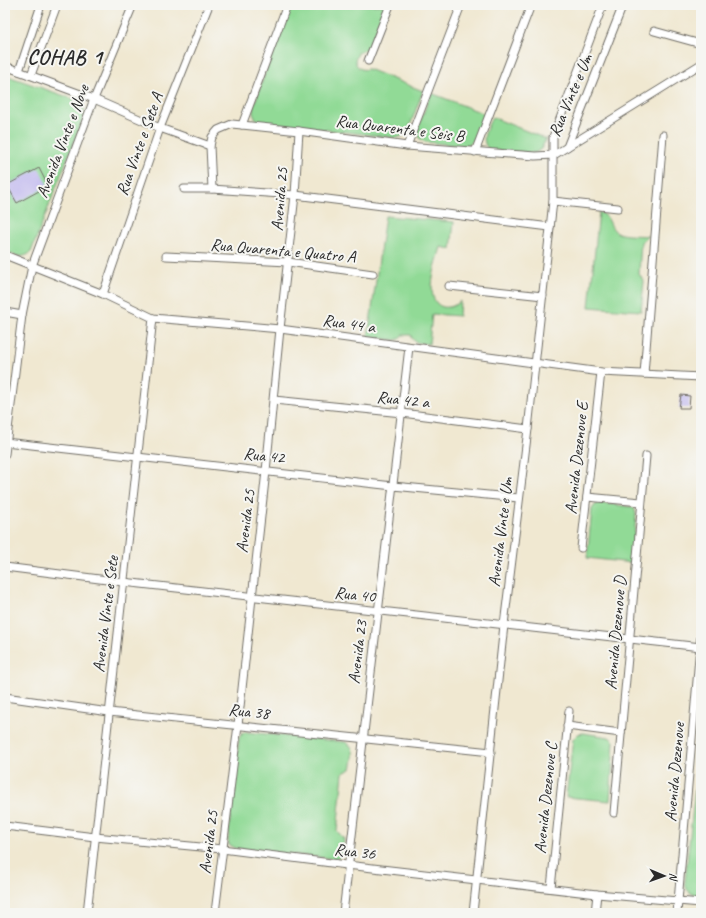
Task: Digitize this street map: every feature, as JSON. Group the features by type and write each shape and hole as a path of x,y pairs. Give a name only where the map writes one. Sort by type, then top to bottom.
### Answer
{"street":[{"path":"19,71 41,5"},
{"path":"31,75 58,5"},
{"name":"Avenida Vinte e Nove","path":"5,454 22,315 32,266 94,99 133,5"},
{"name":"Rua Vinte e Sete A","path":"103,294 160,128 209,5"},
{"path":"242,125 287,5"},
{"path":"368,61 390,5"},
{"path":"407,146 461,5"},
{"path":"475,152 531,5"},
{"name":"Rua Vinte e Um","path":"554,155 554,137 603,5"},
{"name":"Rua Vinte e Um","path":"554,155 567,147 623,5"},
{"path":"654,31 701,44"},
{"path":"567,147 701,64"},
{"path":"5,66 94,99 160,128 210,146 212,189"},
{"name":"Rua Quarenta e Seis B","path":"210,146 212,137 218,130 232,124 299,131 407,146 535,156 554,155"},
{"name":"Avenida 25","path":"215,913 238,725 274,400 280,329 295,195 299,131"},
{"path":"644,374 663,135"},
{"name":"Avenida Vinte e Um","path":"473,913 504,625 543,296 553,201 554,155"},
{"path":"184,189 212,189 295,195 550,227"},
{"path":"553,201 618,208"},
{"name":"Rua 44 a","path":"5,255 103,294 153,318 280,329 601,372 701,377"},
{"name":"Rua Quarenta e Quatro A","path":"166,256 288,262 373,274"},
{"path":"449,286 543,296"},
{"path":"5,312 22,315"},
{"name":"Avenida Vinte e Sete","path":"87,913 94,837 153,318"},
{"name":"Avenida 23","path":"343,913 347,865 402,413 408,347"},
{"name":"Avenida Dezenove E","path":"582,548 601,372"},
{"name":"Rua 42 a","path":"274,400 402,413 528,429"},
{"name":"Rua 42","path":"6,442 393,486 519,498"},
{"name":"Avenida Dezenove D","path":"614,813 646,456"},
{"path":"587,497 641,502"},
{"name":"Rua 40","path":"5,567 252,597 700,647"},
{"name":"Avenida Dezenove","path":"677,913 701,634"},
{"name":"Rua 38","path":"5,697 108,712 238,725 362,740 491,752"},
{"name":"Avenida Dezenove C","path":"551,888 569,712"},
{"path":"567,726 621,733"},
{"name":"Rua 36","path":"5,826 94,837 222,849 597,894 701,903"},
{"path":"595,913 597,894"}],"green space":[{"path":"292,5 386,5 370,46 358,53 355,60 361,69 368,69 423,91 408,131 403,136 396,138 262,122 256,119 253,113 253,108 272,53"},
{"path":"5,75 79,101 84,110 84,116 31,252 25,256 15,255 5,251"},
{"path":"431,93 485,114 474,140 468,145 463,146 425,142 419,138 417,130"},
{"path":"492,117 546,139 541,149 535,153 490,150 486,146 484,138 486,129"},
{"path":"599,212 606,216 615,231 618,233 648,236 641,242 639,274 644,281 641,311 589,307"},
{"path":"385,216 454,222 451,249 441,247 434,271 432,289 433,297 437,303 443,307 452,306 460,301 459,316 432,314 429,344 415,342 411,335 402,335 399,339 395,340 368,337"},
{"path":"600,503 633,507 635,510 636,515 632,563 587,558 592,509 595,505"},
{"path":"246,732 345,742 349,744 353,750 353,761 351,769 343,773 337,831 344,839 343,851 339,858 336,859 234,848 229,845 228,840 239,738"},
{"path":"583,733 609,737 614,741 610,801 566,797 573,739 578,734"},
{"path":"700,743 701,896 694,895 689,892 685,884"}],"building":[{"path":"39,168 48,186 17,203 7,185"},
{"path":"681,395 690,396 689,408 679,408"}],"district":[{"name":"COHAB 1","path":"65,57"}]}
